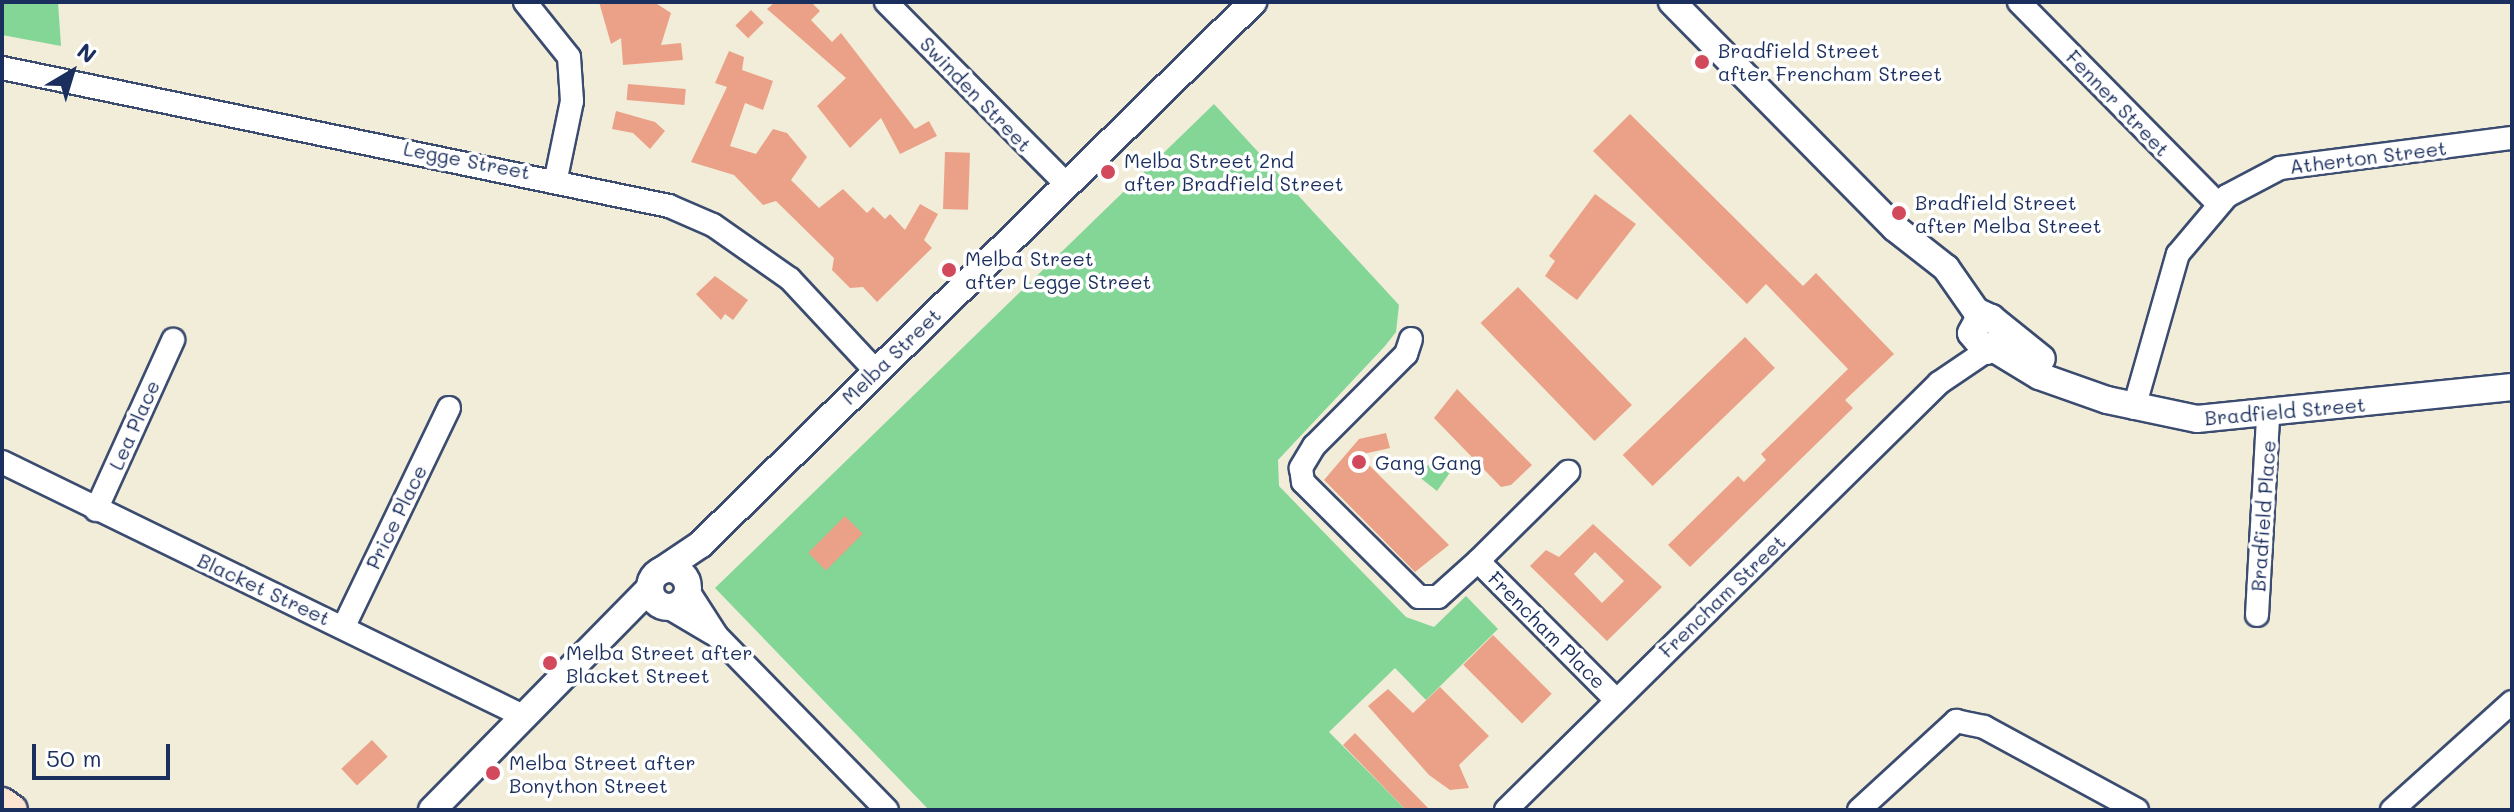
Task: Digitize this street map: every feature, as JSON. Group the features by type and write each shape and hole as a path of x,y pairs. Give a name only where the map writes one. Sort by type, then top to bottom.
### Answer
{"main road":[{"path":"2,803 12,810"}],"street":[{"path":"525,2 569,57 572,101 556,178"},
{"name":"Swinden Street","path":"886,2 1067,185"},
{"name":"Bradfield Street","path":"1672,2 1895,228 1986,336 2064,382 2134,408 2197,419 2268,416 2512,387"},
{"name":"Fenner Street","path":"2019,2 2217,203"},
{"name":"Melba Street","path":"432,810 625,621 670,591 701,544 1067,185 1246,4"},
{"name":"Legge Street","path":"2,68 638,196 713,225 790,279 875,370"},
{"name":"Atherton Street","path":"2134,408 2178,254 2217,203 2280,168 2512,138"},
{"name":"Frencham Street","path":"1513,808 1616,700 1986,336"},
{"name":"Frencham Place","path":"1411,339 1406,354 1314,446 1301,468 1303,482 1419,597 1438,597 1568,472"},
{"name":"Lea Place","path":"96,510 173,340"},
{"name":"Price Place","path":"344,626 449,408"},
{"name":"Bradfield Place","path":"2257,615 2268,416"},
{"name":"Blacket Street","path":"2,462 96,510 344,626 525,717"},
{"name":"Frencham Place","path":"1478,561 1616,700"},
{"path":"670,591 887,810"},
{"path":"2392,810 2512,702"},
{"path":"1859,810 1956,721 1984,727 2137,810"}],"green space":[{"path":"2,2 58,2 61,46 2,35"},
{"path":"1214,104 1399,305 1396,332 1278,460 1279,486 1406,617 1434,627 1466,596 1498,629 1426,700 1395,668 1329,732 1406,810 929,810 715,588"},
{"path":"1435,458 1451,471 1437,491 1418,476"}],"building":[{"path":"599,2 654,2 671,13 661,45 681,43 683,60 623,65 621,38 611,44"},
{"path":"775,2 811,2 820,11 811,20 832,42 841,33 915,129 929,121 937,136 900,154 881,118 850,148 817,106 846,78 767,9"},
{"path":"751,10 764,23 748,38 735,26"},
{"path":"729,51 744,57 742,70 773,81 763,110 745,103 730,146 756,154 773,129 787,133 807,157 791,180 819,208 843,189 867,213 873,207 885,219 890,214 905,230 920,204 938,214 924,240 932,248 877,302 863,287 850,288 832,270 834,258 776,201 763,205 734,175 691,162 727,87 715,83"},
{"path":"628,84 686,89 684,105 627,100"},
{"path":"616,111 655,122 665,131 650,149 633,133 612,129"},
{"path":"1630,114 1803,286 1816,273 1894,354 1845,400 1853,408 1690,567 1668,545 1738,476 1744,482 1766,460 1761,454 1848,369 1766,284 1747,304 1593,151"},
{"path":"945,152 970,153 968,210 943,209"},
{"path":"1595,194 1636,224 1577,300 1545,276 1555,261 1549,256"},
{"path":"715,276 748,300 733,320 725,314 721,320 696,294"},
{"path":"1518,287 1632,405 1595,441 1481,323"},
{"path":"1745,337 1775,368 1653,486 1623,455"},
{"path":"1457,389 1532,465 1511,485 1501,487 1434,418"},
{"path":"1386,433 1390,448 1359,455 1449,545 1415,572 1324,480 1359,439"},
{"path":"845,516 863,534 826,570 808,553"},
{"path":"1593,524 1662,587 1607,641 1530,566 1546,550 1559,557","holes":["1595,552 1624,581 1602,603 1574,574"]},
{"path":"1493,635 1552,694 1522,723 1463,665"},
{"path":"1440,687 1489,736 1459,765 1469,788 1450,790 1429,775 1368,706 1388,689 1413,713"},
{"path":"1355,733 1430,810 1406,810 1343,745"},
{"path":"372,740 388,757 357,785 341,769"}],"place":[{"name":"Bradfield Street after Frencham Street","path":"1702,62"},
{"name":"Melba Street 2nd after Bradfield Street","path":"1108,172"},
{"name":"Bradfield Street after Melba Street","path":"1899,213"},
{"name":"Melba Street after Legge Street","path":"949,270"},
{"name":"Gang Gang","path":"1359,462"},
{"name":"Melba Street after Blacket Street","path":"550,663"},
{"name":"Melba Street after Bonython Street","path":"493,773"}]}
